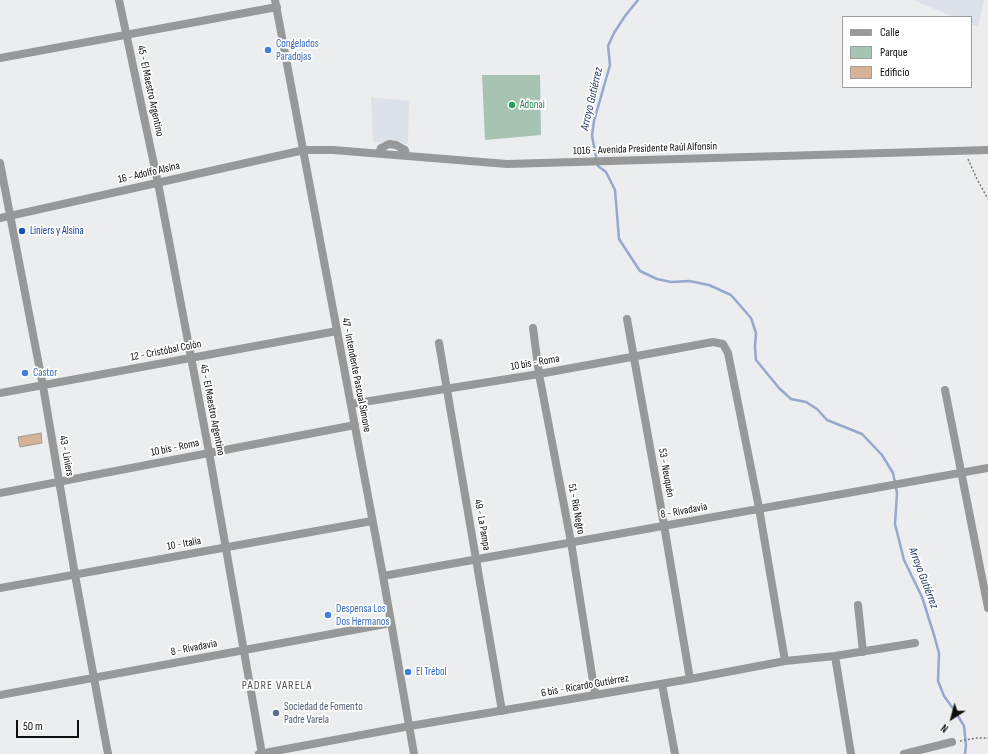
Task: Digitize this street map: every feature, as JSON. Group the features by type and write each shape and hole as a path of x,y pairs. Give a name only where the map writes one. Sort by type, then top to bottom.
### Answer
{"street":[{"name":"45 - El Maestro Argentino","path":"119,0 158,183 209,452 261,754"},
{"path":"0,58 126,35 276,4"},
{"name":"47 - Intendente Pascual Simone","path":"276,4 383,576 414,754"},
{"name":"1016 - Avenida Presidente Raúl Alfonsín","path":"304,150 379,153 507,164 988,150"},
{"name":"16 - Adolfo Alsina","path":"0,218 304,150"},
{"name":"43 - Liniers","path":"0,163 43,386 75,575 108,754"},
{"name":"53 - Neuquén","path":"627,319 690,679"},
{"name":"51 - Río Negro","path":"533,328 539,374 572,542 595,694"},
{"name":"12 - Cristóbal Colón","path":"0,393 337,331"},
{"name":"10 bis - Roma","path":"351,404 539,374 714,342 722,344 728,353 759,508"},
{"name":"49 - La Pampa","path":"439,343 502,711"},
{"path":"945,390 988,608"},
{"name":"10 bis - Roma","path":"0,493 59,483 209,452 355,425"},
{"name":"8 - Rivadavia","path":"383,576 988,468"},
{"path":"759,508 785,662"},
{"name":"10 - Italia","path":"0,588 372,521"},
{"path":"858,605 863,652"},
{"name":"8 - Rivadavia","path":"0,695 391,623"},
{"name":"6 bis - Ricardo Gutiérrez","path":"261,754 410,726 595,694 662,684 785,662 863,652 915,643"},
{"path":"835,656 851,754"},
{"path":"662,684 675,754"},
{"path":"904,754 952,742"}],"path":[{"path":"964,150 977,180 988,199"},
{"path":"952,742 977,738 988,738"}],"shaded area":[{"path":"913,0 984,0 978,27 972,24 972,16 952,16"},
{"path":"371,97 409,101 408,144 373,142"}],"green space":[{"name":"Adonai","path":"482,75 540,75 541,135 485,140"}],"building":[{"path":"41,433 42,443 20,447 18,437"}],"waterway":[{"name":"Arroyo Gutiérrez","path":"638,0 625,16 608,46 610,65 594,121 592,136 598,166 606,172 615,190 619,239 640,271 657,279 671,282 689,281 709,285 731,295 751,318 756,333 756,360 779,388 791,399 806,402 817,409 827,420 862,434 882,455 893,473 897,493 895,524 904,560 922,597 934,635 939,653 938,681 944,696 964,726 966,745 965,754"}],"place":[{"name":"Congelados Paradojas","path":"268,50"},
{"name":"Adonai","path":"512,105"},
{"name":"Liniers y Alsina","path":"22,231"},
{"name":"Castor","path":"25,373"},
{"name":"Despensa Los Dos Hermanos","path":"328,615"},
{"name":"El Trébol","path":"408,672"},
{"name":"Sociedad de Fomento Padre Varela","path":"276,713"}],"district":[{"name":"PADRE VARELA","path":"277,686"}]}
